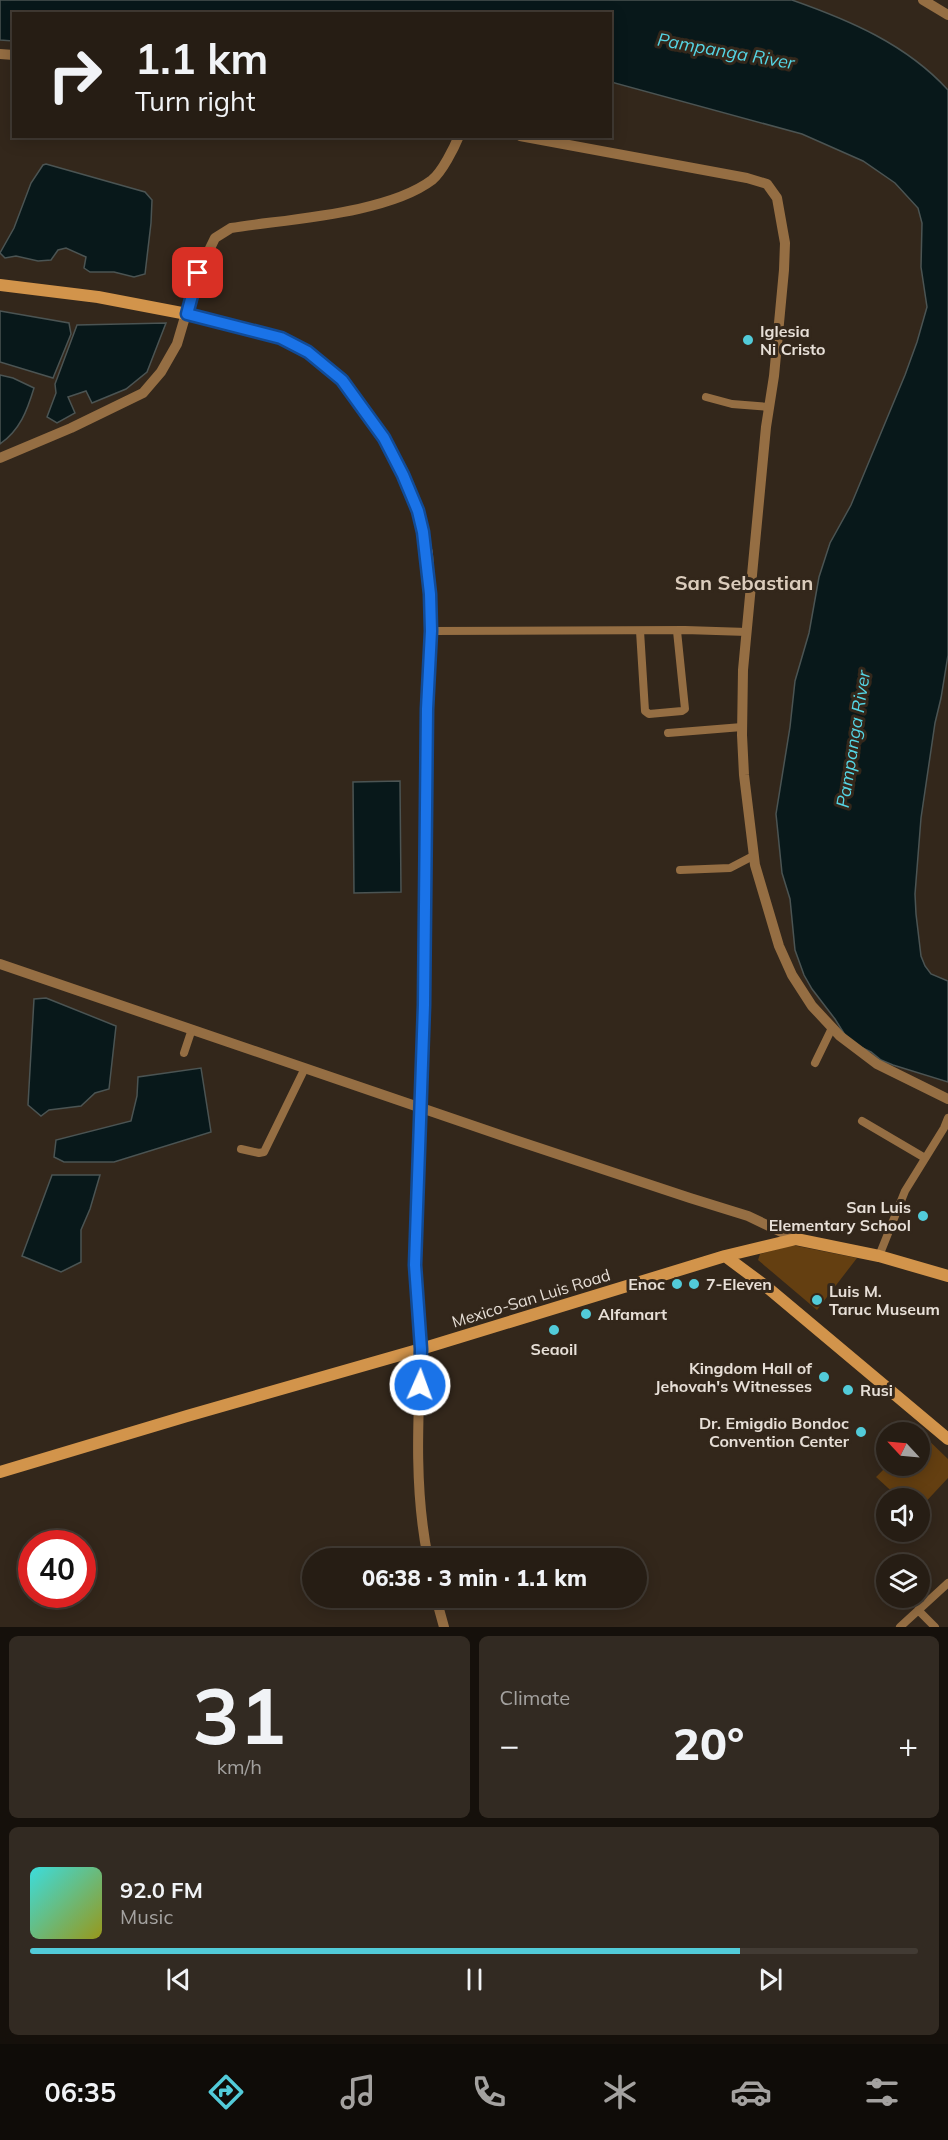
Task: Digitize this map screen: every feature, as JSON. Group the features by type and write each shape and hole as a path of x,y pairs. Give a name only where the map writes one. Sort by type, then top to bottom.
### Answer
{"main road":[{"path":"0,285 98,297 187,314 281,338 308,352 342,380 364,409 384,438 418,511 426,554 431,631 426,732 424,994 415,1265 421,1349"},
{"path":"796,1239 879,1256 948,1276"},
{"name":"Mexico-San Luis Road","path":"0,1472 421,1349 725,1256 796,1239"},
{"path":"725,1256 768,1288 948,1439"}],"street":[{"path":"923,0 948,15"},
{"path":"0,458 71,428 143,393 161,372 177,344 198,273 215,238 231,228 350,210 387,202 434,179 458,138"},
{"path":"530,138 767,184 777,198 785,243 743,678 744,775 753,856 764,901 792,975 812,1006 832,1028 878,1064 948,1100"},
{"path":"706,397 732,404 769,407"},
{"path":"640,630 644,706 645,711 649,714 685,709 677,631"},
{"path":"431,631 747,632"},
{"path":"668,733 742,727"},
{"path":"680,870 730,868 753,856"},
{"path":"0,964 680,1195 748,1216 796,1239"},
{"path":"815,1063 832,1028"},
{"path":"184,1053 192,1029"},
{"path":"241,1149 264,1152 305,1068"},
{"path":"879,1256 905,1191 948,1118"},
{"path":"862,1120 925,1158"},
{"path":"421,1349 420,1495 422,1530 426,1548"},
{"path":"900,1627 948,1583"},
{"path":"439,1608 444,1627"},
{"path":"918,1610 935,1627"}],"shaded area":[{"path":"792,1245 857,1258 817,1310 758,1260 760,1254"},
{"path":"930,1442 948,1459 948,1478 930,1497 930,1488 888,1488 876,1477 930,1476"}],"water":[{"name":"Pampanga River","path":"0,0 792,0 876,35 914,59 948,90 948,655 921,818 915,894 921,956 931,974 948,981 948,1082 893,1065 854,1044 812,989 795,950 790,899 782,873 776,814 795,681 809,633 819,577 830,543 851,505 905,375 927,307 921,267 922,223 918,208 895,183 863,161 802,134 612,82 612,12 12,12 12,41 0,40"},
{"path":"46,164 145,192 152,200 145,274 134,277 114,272 90,272 84,268 86,257 66,248 58,250 51,260 38,261 16,256 5,258 0,253 14,228 31,183"},
{"path":"0,311 69,323 71,334 53,378 0,362"},
{"path":"166,323 147,372 126,389 92,403 86,391 68,397 75,413 57,423 47,417 56,393 55,384 77,325"},
{"path":"0,375 13,378 34,388 22,419 13,433 0,444"},
{"path":"400,781 401,892 354,893 353,782"},
{"path":"46,998 116,1026 109,1089 95,1093 81,1106 49,1110 41,1116 28,1105 34,999"},
{"path":"201,1068 211,1132 114,1162 64,1162 54,1157 56,1140 131,1121 137,1096 138,1077"},
{"path":"52,1175 100,1175 81,1230 81,1262 61,1272 22,1256"}],"place":[{"name":"Iglesia Ni Cristo","path":"748,340"},
{"name":"San Luis Elementary School","path":"923,1216"},
{"name":"Enoc","path":"677,1284"},
{"name":"7-Eleven","path":"694,1284"},
{"name":"Luis M. Taruc Museum","path":"817,1300"},
{"name":"Alfamart","path":"586,1314"},
{"name":"Seaoil","path":"554,1330"},
{"name":"Kingdom Hall of Jehovah's Witnesses","path":"824,1377"},
{"name":"Rusi","path":"848,1390"},
{"name":"Dr. Emigdio Bondoc Convention Center","path":"861,1432"}],"district":[{"name":"San Sebastian","path":"744,582"}],"route":[{"path":"198,273 187,314 281,338 308,352 342,380 384,438 418,511 423,532 430,594 431,631 427,709 424,1005 415,1265 421,1349 420,1385"}]}
